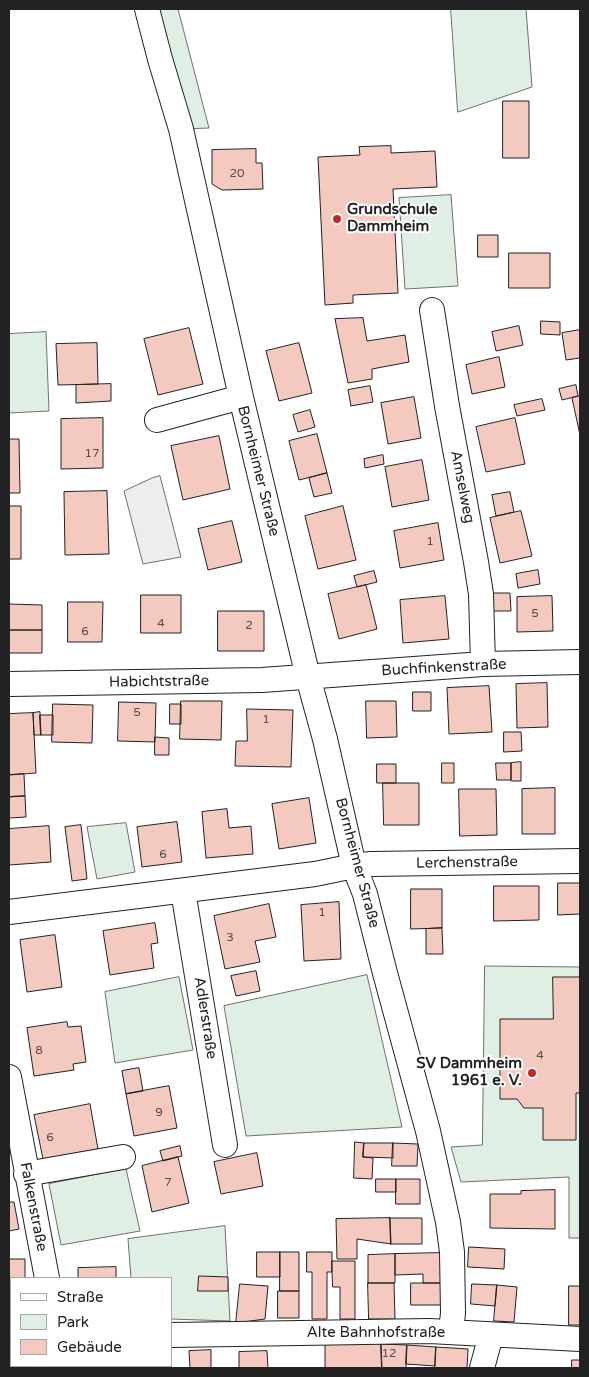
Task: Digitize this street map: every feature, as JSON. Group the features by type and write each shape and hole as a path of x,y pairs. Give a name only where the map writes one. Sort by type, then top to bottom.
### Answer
{"street":[{"name":"Bornheimer Straße","path":"148,9 160,59 181,129 240,397 308,677 326,739 354,866 365,894 428,1131 445,1206 452,1252 453,1313 451,1332"},
{"name":"Amselweg","path":"432,310 447,406 481,594 483,664"},
{"name":"Bornheimer Straße","path":"157,420 240,397"},
{"name":"Buchfinkenstraße","path":"308,677 483,664 580,662"},
{"name":"Habichtstraße","path":"9,684 262,680 308,677"},
{"name":"Lerchenstraße","path":"354,866 580,861"},
{"path":"9,912 315,874 354,866"},
{"name":"Adlerstraße","path":"183,891 225,1145"},
{"name":"Falkenstraße","path":"9,1077 47,1277"},
{"path":"26,1174 123,1157"},
{"name":"Alte Bahnhofstraße","path":"172,1335 451,1332 580,1339"},
{"path":"482,1368 491,1335"}],"green space":[{"path":"147,9 178,9 209,128 181,129"},
{"path":"451,9 526,9 532,87 458,112"},
{"path":"451,195 458,286 405,289 399,198"},
{"path":"46,332 49,411 9,413 9,334"},
{"path":"126,823 135,872 97,879 87,827"},
{"name":"SV Dammheim 1961 e. V.","path":"485,966 580,967 580,1238 569,1238 569,1177 461,1182 451,1147 482,1145"},
{"path":"367,975 402,1127 246,1136 224,1006"},
{"path":"179,977 193,1050 115,1063 105,992"},
{"path":"126,1169 140,1231 61,1245 49,1184"},
{"path":"225,1226 230,1321 172,1319 172,1277 131,1277 128,1239"}],"shaded area":[{"path":"160,476 181,557 143,564 124,491"}],"building":[{"path":"503,101 529,101 529,158 503,158"},
{"path":"391,146 391,153 435,151 437,187 393,189 398,293 353,295 353,303 325,305 318,157 360,155 359,147"},
{"path":"256,149 256,163 262,163 263,189 222,190 212,184 212,150"},
{"path":"478,235 498,235 498,257 478,257"},
{"path":"509,253 550,253 550,288 509,288"},
{"path":"363,318 367,341 405,335 409,362 372,369 372,379 348,383 335,319"},
{"path":"541,321 560,322 560,335 541,334"},
{"path":"519,326 523,345 496,351 492,332"},
{"path":"189,328 203,384 158,395 144,339"},
{"path":"580,330 580,358 566,360 562,333"},
{"path":"97,343 98,384 58,385 56,344"},
{"path":"299,343 312,393 279,401 266,351"},
{"path":"499,357 505,387 472,394 466,365"},
{"path":"111,384 111,401 76,403 76,385"},
{"path":"576,385 578,396 562,400 559,389"},
{"path":"370,386 373,402 351,406 348,390"},
{"path":"580,396 580,435 572,398"},
{"path":"414,397 421,438 388,444 381,403"},
{"path":"542,399 545,410 517,416 514,405"},
{"path":"310,410 315,427 298,432 293,415"},
{"path":"103,418 103,468 61,469 61,419"},
{"path":"515,418 525,464 486,472 476,427"},
{"path":"317,434 327,473 299,480 289,441"},
{"path":"219,436 230,489 183,500 171,446"},
{"path":"9,439 19,439 20,493 9,493"},
{"path":"383,455 384,464 365,468 364,459"},
{"path":"422,460 429,500 392,507 385,467"},
{"path":"327,473 332,493 314,497 309,478"},
{"path":"107,491 109,554 65,555 64,492"},
{"path":"510,492 514,512 496,516 492,495"},
{"path":"9,506 21,506 21,559 9,559"},
{"path":"343,506 356,560 318,569 305,516"},
{"path":"521,511 532,556 500,563 490,518"},
{"path":"232,521 242,562 208,570 198,529"},
{"path":"438,523 444,560 400,568 394,531"},
{"path":"538,570 540,584 518,588 516,574"},
{"path":"374,571 377,582 357,587 354,576"},
{"path":"366,585 377,629 339,639 328,594"},
{"path":"493,593 510,593 511,611 494,611"},
{"path":"141,595 181,595 181,633 141,633"},
{"path":"445,596 449,639 403,643 400,600"},
{"path":"552,596 553,631 517,632 517,597"},
{"path":"68,602 103,602 102,642 68,642"},
{"path":"9,604 42,605 42,630 9,630"},
{"path":"218,611 264,611 264,651 218,651"},
{"path":"9,630 42,630 42,653 9,653"},
{"path":"547,683 548,727 517,728 516,684"},
{"path":"489,686 492,732 449,734 447,688"},
{"path":"413,692 431,692 431,711 413,711"},
{"path":"181,701 222,701 221,740 180,739"},
{"path":"366,701 396,701 397,737 367,738"},
{"path":"119,702 156,703 155,742 118,741"},
{"path":"53,704 93,705 92,743 52,742"},
{"path":"170,704 181,704 181,724 170,724"},
{"path":"247,709 293,710 291,767 235,766 236,741 247,741"},
{"path":"40,712 41,735 34,735 33,713"},
{"path":"33,713 36,773 9,775 9,714"},
{"path":"40,715 53,715 53,735 41,735"},
{"path":"504,732 521,732 522,751 504,752"},
{"path":"155,737 169,738 169,755 155,755"},
{"path":"521,762 521,781 511,781 511,763"},
{"path":"442,763 454,763 454,783 442,783"},
{"path":"496,763 511,763 511,780 497,780"},
{"path":"377,764 396,764 396,783 377,783"},
{"path":"24,774 25,796 9,797 9,775"},
{"path":"383,783 419,783 419,825 384,825"},
{"path":"555,788 555,834 522,834 522,789"},
{"path":"459,789 496,789 497,835 460,836"},
{"path":"25,796 26,817 9,818 9,797"},
{"path":"309,798 316,843 279,849 272,804"},
{"path":"227,809 229,828 251,826 253,854 206,858 202,812"},
{"path":"177,822 182,862 142,867 137,827"},
{"path":"81,825 87,879 72,881 65,827"},
{"path":"49,826 51,862 9,865 9,829"},
{"path":"558,883 580,883 580,914 558,915"},
{"path":"494,886 539,886 539,920 494,921"},
{"path":"411,889 442,889 442,928 411,929"},
{"path":"339,902 341,959 304,961 301,905"},
{"path":"269,904 276,937 255,941 260,962 225,969 214,916"},
{"path":"155,923 158,943 151,944 154,968 110,975 103,931"},
{"path":"442,928 443,954 426,954 426,929"},
{"path":"55,935 62,987 27,992 20,940"},
{"path":"256,971 260,991 236,996 231,976"},
{"path":"553,977 580,977 580,1093 576,1093 576,1140 543,1140 543,1108 524,1108 517,1099 500,1099 500,1019 553,1019"},
{"path":"67,1022 68,1027 81,1026 86,1062 73,1064 74,1070 34,1076 27,1028"},
{"path":"139,1068 143,1091 126,1094 122,1071"},
{"path":"169,1086 177,1128 134,1136 126,1094"},
{"path":"90,1104 98,1149 43,1159 34,1115"},
{"path":"355,1142 364,1143 363,1157 373,1158 372,1179 354,1178"},
{"path":"364,1143 393,1143 393,1158 363,1157"},
{"path":"393,1143 418,1144 417,1166 392,1166"},
{"path":"180,1146 182,1156 163,1161 160,1151"},
{"path":"257,1153 263,1186 221,1194 214,1162"},
{"path":"178,1157 189,1203 152,1212 142,1166"},
{"path":"376,1179 396,1179 396,1192 376,1192"},
{"path":"396,1179 420,1179 420,1204 396,1204"},
{"path":"555,1190 555,1229 490,1228 490,1194 521,1194 521,1191"},
{"path":"9,1202 14,1202 19,1229 9,1231"},
{"path":"390,1218 422,1218 422,1244 391,1244"},
{"path":"390,1218 391,1244 357,1239 357,1259 337,1259 336,1219"},
{"path":"469,1247 505,1249 504,1269 468,1267"},
{"path":"257,1252 280,1252 280,1277 257,1277"},
{"path":"280,1252 299,1252 299,1291 280,1291"},
{"path":"307,1252 332,1252 332,1272 327,1272 327,1319 312,1319 312,1272 307,1272"},
{"path":"441,1253 442,1283 423,1283 423,1274 395,1275 395,1254"},
{"path":"395,1254 395,1283 368,1283 368,1255"},
{"path":"9,1259 25,1259 25,1277 10,1277 9,1309"},
{"path":"332,1261 355,1261 355,1319 340,1319 340,1287 333,1287"},
{"path":"116,1267 116,1277 78,1277 78,1268"},
{"path":"199,1276 228,1277 228,1291 198,1291"},
{"path":"368,1283 394,1283 395,1319 369,1319"},
{"path":"411,1283 442,1283 442,1305 411,1305"},
{"path":"240,1284 268,1286 265,1319 236,1323"},
{"path":"472,1284 497,1285 495,1306 471,1304"},
{"path":"497,1285 517,1287 514,1322 494,1321"},
{"path":"569,1286 580,1286 580,1325 569,1325"},
{"path":"278,1291 299,1291 299,1318 278,1318"},
{"path":"381,1344 382,1368 325,1368 325,1345"},
{"path":"381,1344 407,1345 406,1368 382,1368"},
{"path":"407,1345 436,1347 435,1366 406,1364"},
{"path":"436,1347 468,1349 467,1368 435,1368"},
{"path":"211,1350 211,1368 190,1368 189,1351"},
{"path":"267,1351 268,1368 239,1368 239,1352"},
{"path":"572,1360 580,1360 580,1368 572,1368"},
{"path":"9,1366 34,1367 34,1368 9,1368"},
{"path":"131,1367 153,1367 153,1368"}],"place":[{"name":"Grundschule Dammheim","path":"337,219"},
{"name":"SV Dammheim 1961 e. V.","path":"532,1073"}]}
